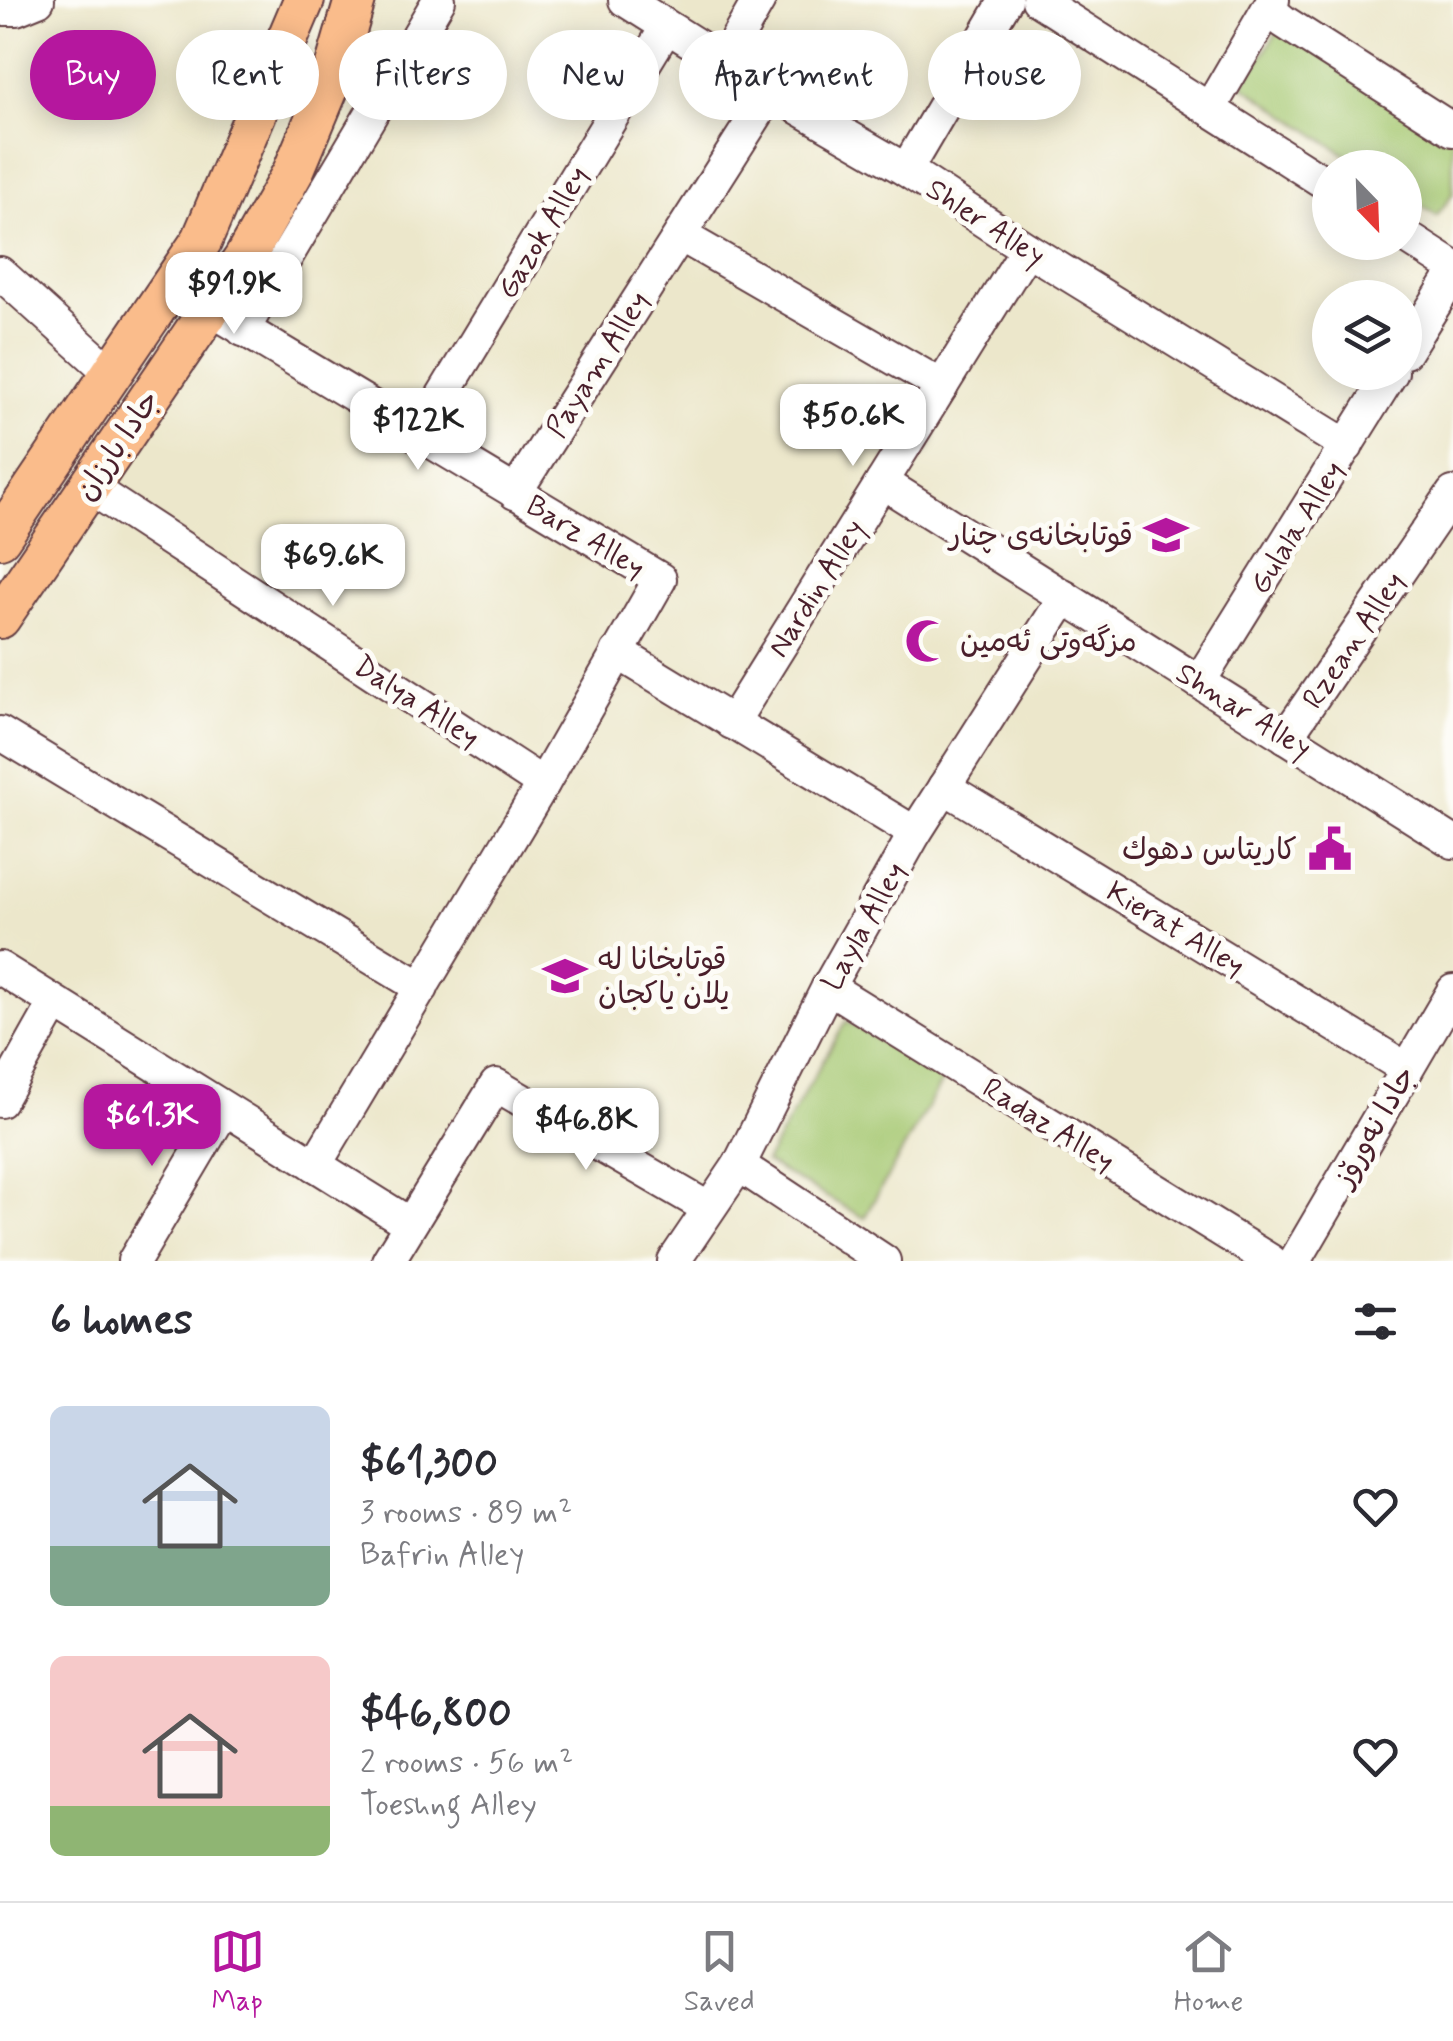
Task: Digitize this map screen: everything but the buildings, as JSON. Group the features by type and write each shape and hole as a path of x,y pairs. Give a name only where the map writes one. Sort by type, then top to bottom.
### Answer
{"main road":[{"name":"جادا بارزان","path":"0,538 202,240 304,0"},
{"name":"جادا بارزان","path":"0,618 89,487 226,320 244,259 294,172 332,79 355,0"}],"street":[{"path":"0,9 16,9 38,0"},
{"path":"226,320 440,0"},
{"name":"Shler Alley","path":"625,0 679,36"},
{"path":"742,30 759,0"},
{"path":"906,170 1006,0"},
{"path":"1038,0 1312,174"},
{"path":"1210,108 1271,4 1284,22 1453,130"},
{"name":"Gazok Alley","path":"418,436 666,28"},
{"name":"Payam Alley","path":"515,494 753,120"},
{"name":"Shler Alley","path":"819,120 906,170 1027,250 1346,446"},
{"path":"680,234 942,386"},
{"path":"1422,247 1453,267"},
{"name":"Nardin Alley","path":"732,723 1027,250"},
{"path":"0,272 111,373"},
{"path":"1422,325 1453,275"},
{"name":"Barz Alley","path":"226,320 660,579 544,784 315,1165"},
{"name":"Gulala Alley","path":"1199,682 1381,390"},
{"name":"Shnar Alley","path":"882,482 1453,842"},
{"name":"Dalya Alley","path":"89,487 544,784"},
{"name":"Rzean Alley","path":"1286,737 1453,493"},
{"name":"Layla Alley","path":"674,1261 739,1165 828,987 915,833 1065,597"},
{"path":"617,652 915,833"},
{"path":"0,733 422,988"},
{"name":"Kierat Alley","path":"944,787 1407,1069"},
{"path":"0,968 410,1224"},
{"name":"Radaz Alley","path":"828,987 1270,1261"},
{"name":"جادا نەورۆز","path":"1295,1261 1453,991"},
{"path":"0,1100 54,1005"},
{"path":"388,1261 496,1084 708,1208"},
{"path":"134,1261 224,1110"},
{"path":"739,1165 884,1261"}],"green space":[{"path":"1284,22 1453,136 1453,193 1437,216 1422,206 1422,150 1339,150 1242,85"},
{"path":"846,1021 944,1078 864,1218 765,1162"}],"place":[{"name":"قوتابخانەی چنار","path":"1166,535"},
{"name":"مزگەوتی ئەمین","path":"927,641"},
{"name":"كاريتاس دهوك","path":"1330,849"},
{"name":"قوتابخانا له يلان ياكجان","path":"565,976"}]}
